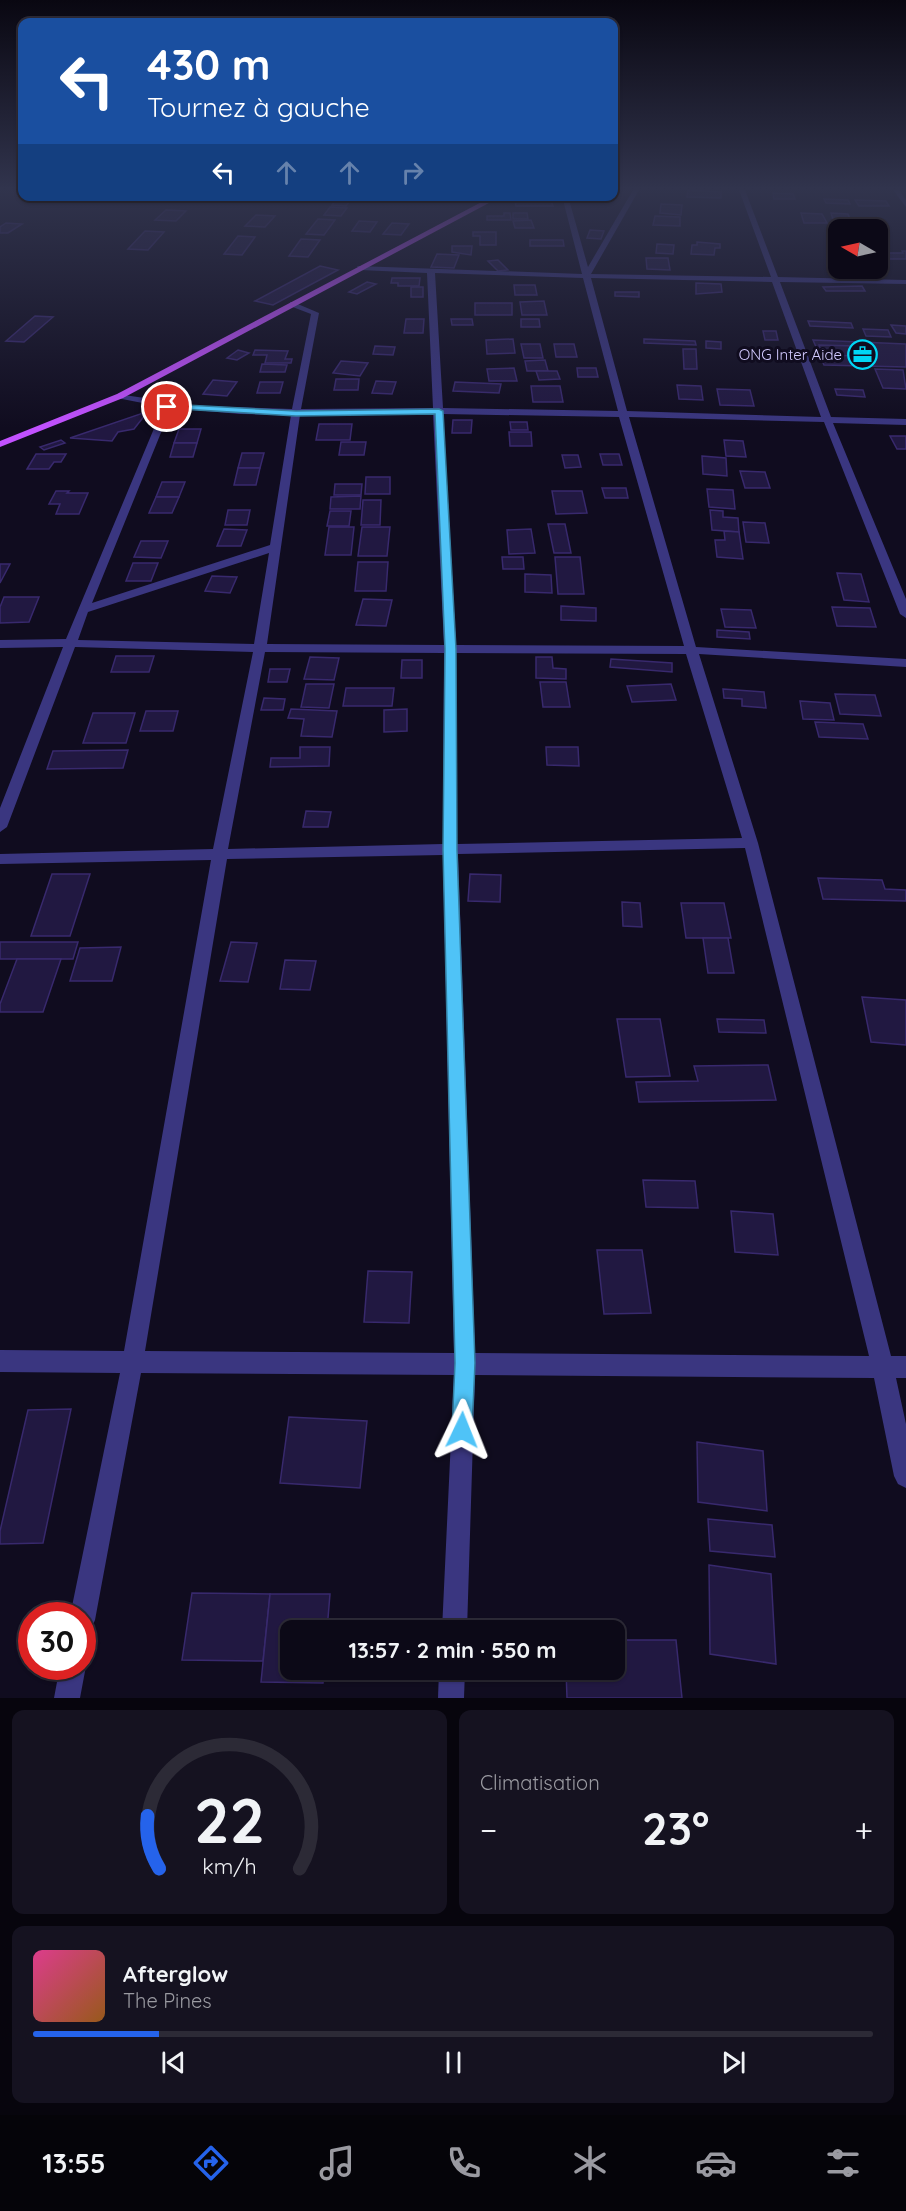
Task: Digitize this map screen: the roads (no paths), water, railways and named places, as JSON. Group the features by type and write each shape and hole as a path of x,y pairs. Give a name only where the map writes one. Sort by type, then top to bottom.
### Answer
{"main road":[{"path":"0,444 120,396 358,269"}],"street":[{"path":"382,269 906,282"},
{"path":"584,269 691,650 751,843 882,1365 906,1476"},
{"path":"586,276 590,269"},
{"path":"770,269 906,614"},
{"path":"431,272 450,649 450,850 465,1363 453,1620"},
{"path":"86,1602 133,1360 220,854 260,648 296,413 315,313 293,304"},
{"path":"120,396 167,407 296,413 439,411 906,422"},
{"path":"0,827 83,610 167,407"},
{"path":"83,610 276,547"},
{"path":"0,644 691,650 906,663"},
{"path":"0,859 751,843"},
{"path":"0,1361 133,1360 906,1367"},
{"path":"67,1698 70,1680"},
{"path":"451,1698 452,1680"}],"place":[{"name":"ONG Inter Aide","path":"863,354"}]}
